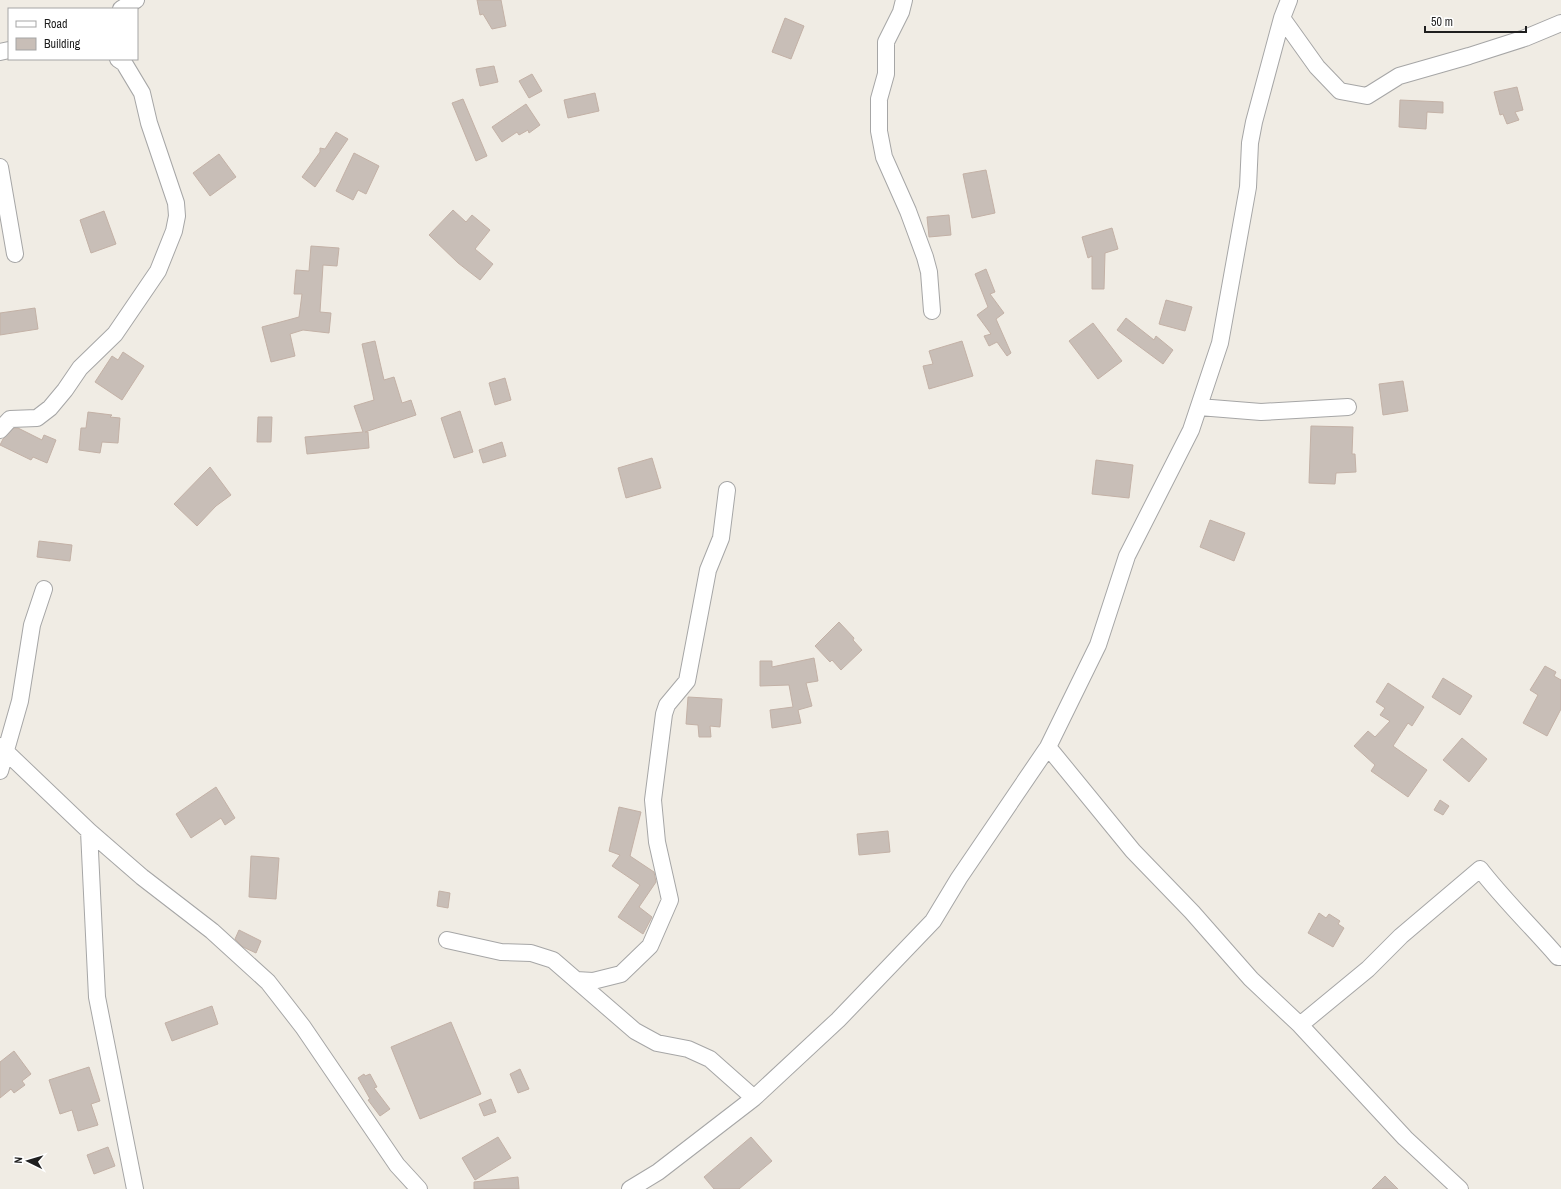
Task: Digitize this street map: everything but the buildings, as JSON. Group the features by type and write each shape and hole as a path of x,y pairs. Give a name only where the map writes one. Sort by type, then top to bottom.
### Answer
{"street":[{"path":"123,8 136,0"},
{"path":"904,0 901,12 886,42 886,74 879,99 879,131 884,156 908,211 925,257 929,272 932,311"},
{"path":"630,1189 658,1172 754,1098 838,1020 933,921 959,878 1048,747 1098,644 1127,556 1191,430 1220,343 1248,186 1250,143 1254,122 1282,18 1289,0"},
{"path":"1282,18 1317,67 1340,91 1367,96 1399,76 1469,56 1525,38 1561,24"},
{"path":"0,430 10,419 37,418 50,408 80,368 115,334 158,271 174,231 178,216 176,203 149,123 142,93 124,63 120,60"},
{"path":"0,167 15,254"},
{"path":"1199,407 1261,412 1348,407"},
{"path":"576,980 592,981 621,974 650,946 670,900 657,842 653,800 664,714 667,705 687,681 708,570 721,538 727,490"},
{"path":"0,771 3,749 20,701 32,625 44,589"},
{"path":"1048,747 1133,851 1192,912 1251,979 1300,1025 1405,1138 1460,1189"},
{"path":"3,749 89,831 142,877 212,931 268,982 316,1045 397,1165 419,1189"},
{"path":"89,831 97,997 135,1189"},
{"path":"1300,1025 1368,969 1401,936 1480,869 1500,894 1522,916 1558,957 1561,957"},
{"path":"447,940 500,952 531,953 553,960 635,1031 657,1043 688,1050 710,1058 754,1098"}]}
